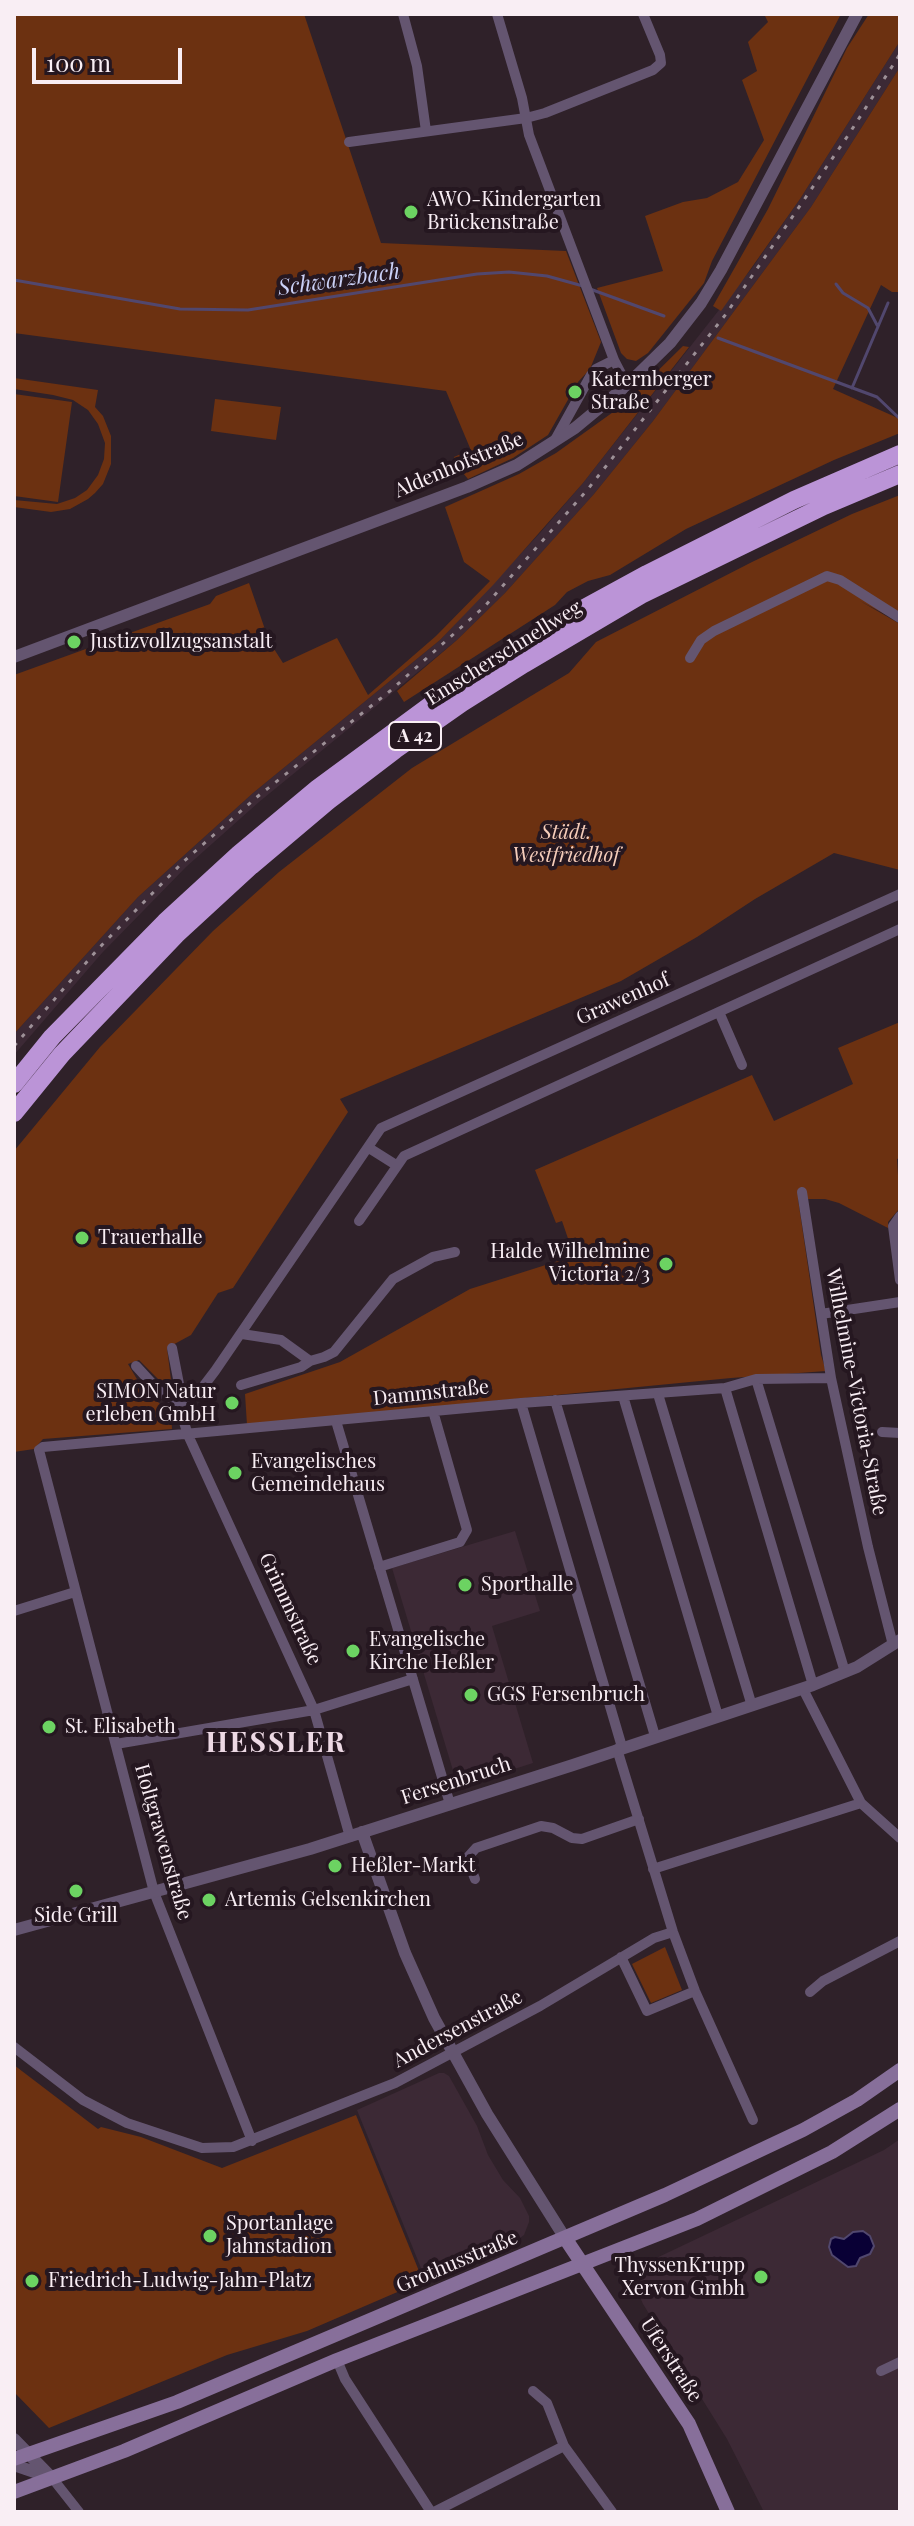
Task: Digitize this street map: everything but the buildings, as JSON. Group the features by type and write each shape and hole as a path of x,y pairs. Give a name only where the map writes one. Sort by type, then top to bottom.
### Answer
{"highway":[{"name":"Emscherschnellweg","path":"14,1084 52,1037 165,922 228,864 318,788 429,706 515,650 647,574 900,451"},
{"name":"Emscherschnellweg","path":"14,1113 62,1054 176,935 251,866 395,750 511,672 641,595 824,506 900,474"}],"main road":[{"name":"Grothusstraße","path":"21,2456 177,2402 673,2191 803,2130 857,2100 900,2070"},
{"path":"14,2492 53,2479 337,2360 716,2210 832,2152 900,2109"},
{"name":"Uferstraße","path":"565,2238 689,2424 728,2512"}],"street":[{"path":"403,14 417,66 426,131"},
{"path":"497,14 529,135 614,360 627,385"},
{"path":"349,142 526,118 653,70 661,63 660,55 643,14"},
{"name":"Aldenhofstraße","path":"14,657 467,487 517,465 575,428 627,385 670,343 708,292 857,14"},
{"path":"553,443 596,369 614,360"},
{"path":"690,658 701,640 714,631 822,577 836,577 900,618"},
{"name":"Grawenhof","path":"178,1403 199,1392 242,1334 381,1128 900,894"},
{"path":"359,1221 404,1156 900,929"},
{"path":"719,1012 742,1065"},
{"path":"369,1148 396,1165"},
{"name":"Wilhelmine-Victoria-Straße","path":"802,1192 831,1378 868,1547 896,1642"},
{"path":"900,1216 893,1226 900,1280"},
{"path":"241,1385 301,1367 334,1352 393,1279 433,1257 455,1252"},
{"path":"821,1314 900,1302"},
{"path":"242,1334 281,1340 310,1361"},
{"name":"Grimmstraße","path":"172,1348 179,1384 178,1403 188,1435 314,1710 356,1834 428,2007 487,2114 565,2238"},
{"path":"136,1366 159,1391 178,1403"},
{"name":"Dammstraße","path":"38,1453 43,1447 555,1400 725,1388 756,1379 831,1378"},
{"path":"756,1379 845,1672"},
{"path":"725,1388 808,1687 861,1803 900,1838"},
{"path":"658,1394 752,1706"},
{"path":"623,1396 718,1716"},
{"path":"555,1400 655,1736"},
{"path":"521,1403 673,1932 695,1991 753,2120"},
{"path":"379,1567 460,1542 467,1530 433,1411"},
{"path":"336,1421 450,1804"},
{"name":"Wilhelmine-Victoria-Straße","path":"882,1432 900,1433"},
{"name":"Holtgrawenstraße","path":"38,1453 154,1892 252,2141"},
{"path":"14,1611 75,1592"},
{"name":"Fersenbruch","path":"14,1930 356,1834 752,1706 845,1672 896,1642"},
{"path":"116,1744 314,1710 413,1679"},
{"path":"653,1869 861,1803"},
{"path":"475,1879 467,1858 476,1848 541,1826 582,1839 639,1819"},
{"name":"Andersenstraße","path":"14,2047 83,2100 127,2123 202,2148 233,2147 395,2083 540,2006 654,1938 673,1932"},
{"path":"810,1992 823,1981 900,1941"},
{"path":"621,1957 647,2011 695,1991"},
{"path":"337,2360 345,2379 429,2511 564,2446"},
{"path":"881,2371 900,2362"},
{"path":"533,2391 547,2403 564,2446 612,2512"},
{"path":"14,2439 21,2456 53,2479 79,2512"},
{"path":"14,2465 53,2479"}],"shaded area":[{"path":"900,41 900,67 811,207 653,421 594,494 505,593 457,640 259,802 186,867 102,953 14,1055 14,1034 138,897 253,793 440,640 540,533 752,268 800,199"},
{"name":"GGS Fersenbruch","path":"515,1531 540,1611 492,1626 533,1763 458,1787 392,1568"},
{"path":"439,2073 449,2076 477,2126 488,2155 503,2180 520,2198 529,2222 524,2235 516,2241 423,2273 357,2110"},
{"path":"900,2139 900,2512 764,2512 727,2439 643,2304 629,2271 884,2150"},
{"path":"863,2231 870,2236 874,2246 856,2266 848,2267 832,2255 829,2247 831,2239 844,2239 853,2232"}],"green space":[{"path":"14,14 304,14 381,243 566,251 601,342 590,369 578,382 548,435 513,458 468,479 454,457 470,448 446,391 14,333"},
{"path":"764,14 841,14 712,261 704,283 648,353 636,361 627,359 621,353 597,288 663,271 645,216 683,202 707,198 738,182 764,140 742,80 757,71 748,42 768,22"},
{"path":"869,14 900,14 900,41 800,199 721,311 713,306 768,209 847,48"},
{"path":"900,67 900,292 892,292 881,285 833,389 900,419 900,433 686,529 610,575 588,581 567,592 555,605 404,702 397,691 457,640 505,593 594,494 653,421 811,207"},
{"path":"683,346 689,347 583,483 440,640 253,793 138,897 14,1034 14,675 210,604 216,596 249,583 269,641 283,663 337,638 368,695 436,636 490,581 464,562 445,507 519,474 556,453 623,405"},
{"path":"14,378 98,390 95,407 103,416 111,436 111,464 103,484 95,493 70,509 51,512 14,507 14,500 57,504 87,490 98,475 104,459 105,443 98,424 88,410 73,400 14,389"},
{"path":"14,394 72,402 58,502 14,496"},
{"path":"215,399 281,407 276,440 211,431"},
{"name":"Städt. Westfriedhof","path":"900,495 900,622 860,601 900,624 900,870 834,853 621,981 340,1099 348,1112 233,1288 218,1293 191,1335 167,1348 171,1380 162,1383 139,1360 128,1364 148,1398 154,1398 171,1415 172,1429 43,1439 34,1449 14,1452 14,1151 100,1047 213,931 279,872 412,768 569,673 596,642 752,562 852,514"},
{"path":"900,1022 900,1158 897,1159 900,1208 888,1222 888,1228 839,1203 825,1199 798,1199 826,1371 247,1425 245,1394 340,1362 470,1289 574,1256 562,1221 556,1223 535,1170 752,1075 774,1121 853,1084 838,1048"},
{"path":"665,1947 682,1990 651,2003 632,1964"},
{"name":"Sportanlage Jahnstadion","path":"14,2065 98,2129 101,2127 141,2137 222,2168 356,2115 423,2281 307,2331 227,2355 49,2428 14,2392"}],"waterway":[{"name":"Schwarzbach","path":"14,280 180,309 248,310 477,274 509,272 547,276 583,286"},
{"path":"836,284 843,293 868,308 877,325"},
{"name":"Schwarzbach","path":"590,289 664,316"},
{"path":"852,388 888,303"},
{"name":"Schwarzbach","path":"718,338 877,397 899,418"}],"railway":[{"path":"14,1046 98,949 183,862 257,797 390,691 485,606 588,489 726,314 900,54"}],"place":[{"name":"AWO-Kindergarten Brückenstraße","path":"411,212"},
{"name":"Katernberger Straße","path":"575,392"},
{"name":"Justizvollzugsanstalt","path":"74,642"},
{"name":"Trauerhalle","path":"82,1238"},
{"name":"Halde Wilhelmine Victoria 2/3","path":"666,1264"},
{"name":"SIMON Natur erleben GmbH","path":"232,1403"},
{"name":"Evangelisches Gemeindehaus","path":"235,1473"},
{"name":"Sporthalle","path":"465,1585"},
{"name":"Evangelische Kirche Heßler","path":"353,1651"},
{"name":"GGS Fersenbruch","path":"471,1695"},
{"name":"St. Elisabeth","path":"49,1727"},
{"name":"Heßler-Markt","path":"335,1866"},
{"name":"Side Grill","path":"76,1891"},
{"name":"Artemis Gelsenkirchen","path":"209,1900"},
{"name":"Sportanlage Jahnstadion","path":"210,2236"},
{"name":"ThyssenKrupp Xervon Gmbh","path":"761,2277"},
{"name":"Friedrich-Ludwig-Jahn-Platz","path":"32,2281"}],"district":[{"name":"HESSLER","path":"276,1743"}]}
